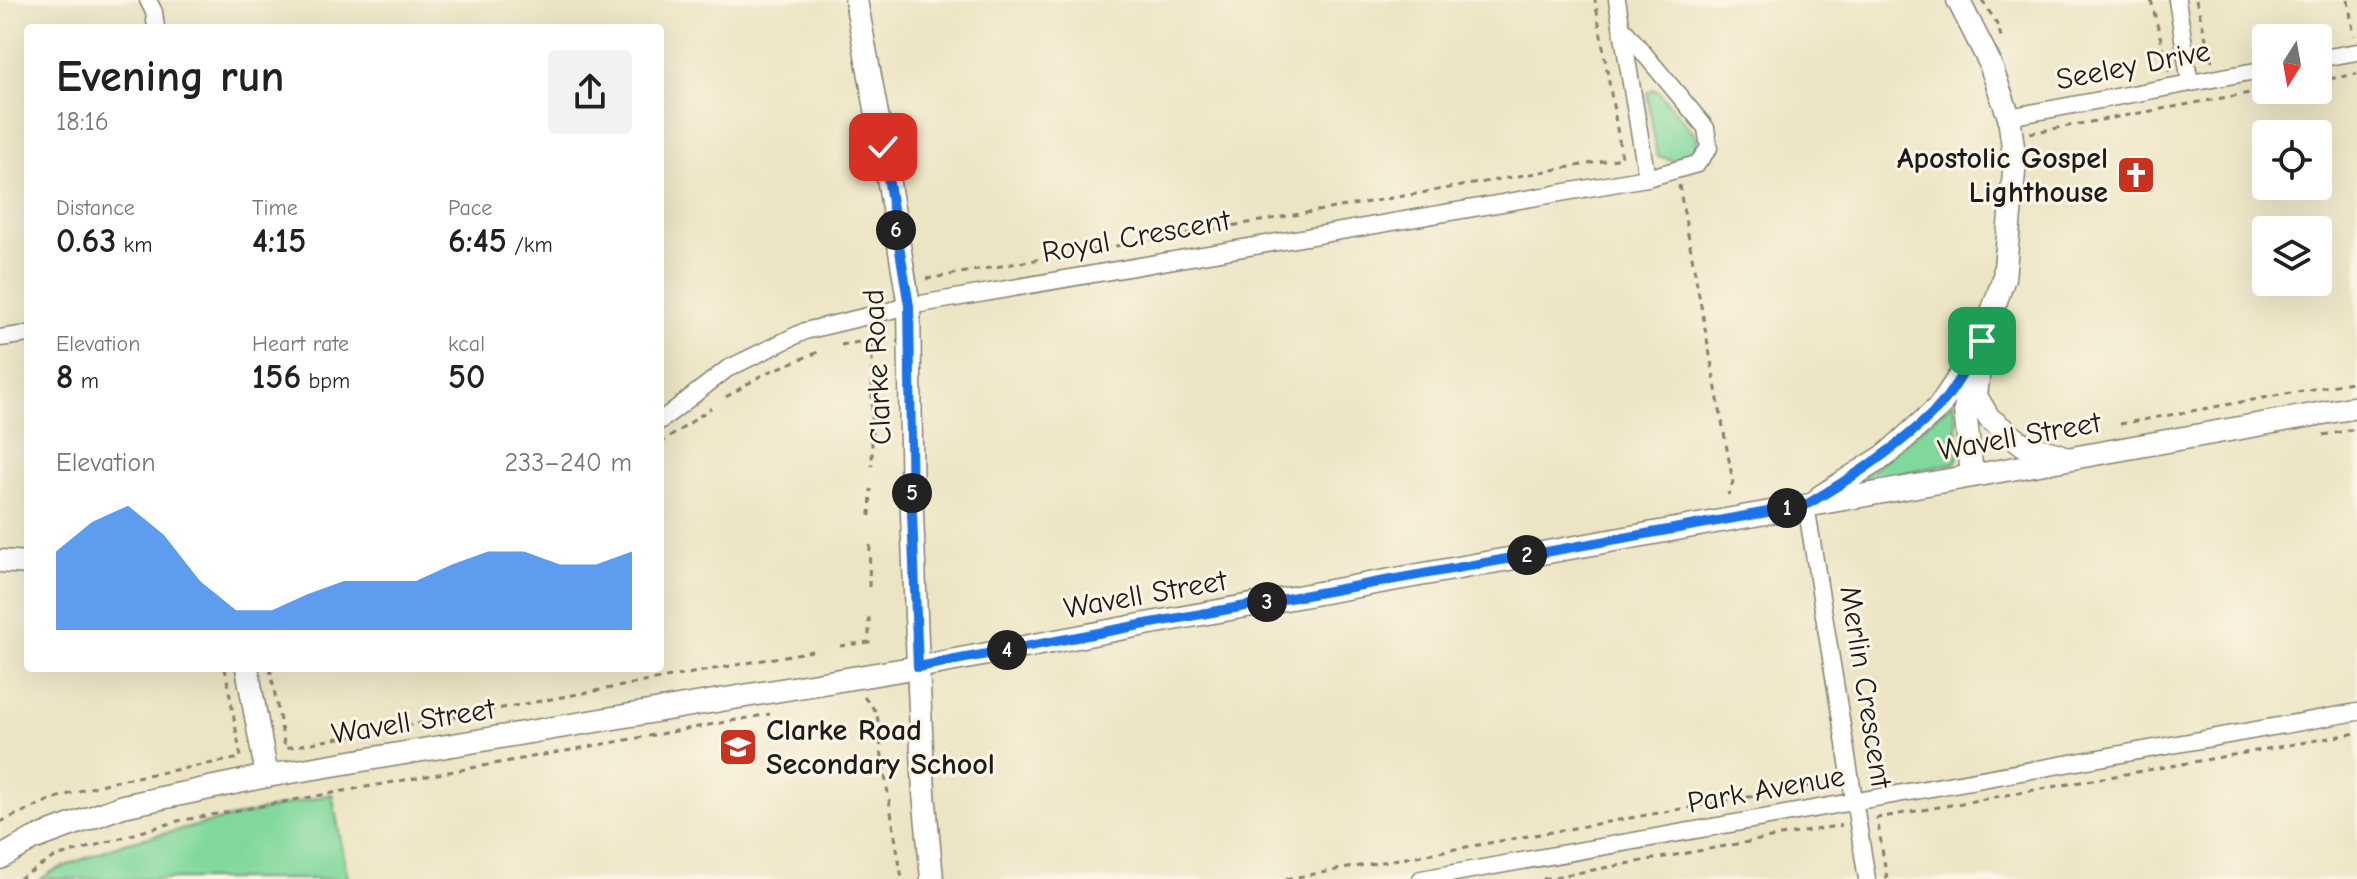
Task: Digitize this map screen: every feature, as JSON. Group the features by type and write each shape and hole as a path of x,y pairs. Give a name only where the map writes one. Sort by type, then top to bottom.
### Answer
{"street":[{"path":"148,0 156,24"},
{"name":"Clarke Road","path":"856,0 909,306 918,667 932,879"},
{"path":"1617,0 1647,178"},
{"path":"1958,0 1989,61 2009,117 2015,162 2004,278 1982,341 1965,410 1972,475"},
{"path":"2177,0 2190,83"},
{"name":"Royal Crescent","path":"664,418 727,369 805,331 909,306 1647,178 1697,164 1709,148 1706,128 1621,26"},
{"path":"2332,54 2356,46"},
{"name":"Seeley Drive","path":"2009,117 2252,72"},
{"path":"0,338 24,335"},
{"path":"1982,341 1976,396 1989,418 2025,446 2069,458"},
{"path":"1806,505 1886,455 1939,407 1982,341"},
{"name":"Wavell Street","path":"0,858 33,839 123,806 267,776 918,667 2357,407"},
{"name":"Merlin Crescent","path":"1806,505 1867,879"},
{"path":"0,561 24,563"},
{"path":"248,672 267,776"},
{"name":"Park Avenue","path":"1421,879 2357,712"}],"path":[{"path":"927,280 1622,158 1595,0"},
{"path":"2151,0 2170,75"},
{"path":"2196,0 2212,65"},
{"path":"2348,0 2356,46"},
{"path":"2332,78 2357,74"},
{"path":"2030,133 2252,93"},
{"path":"1676,169 1733,482 1728,495"},
{"path":"841,345 872,340 872,466"},
{"path":"726,397 764,374 821,351"},
{"path":"2120,424 2357,381"},
{"path":"664,441 711,408"},
{"path":"2323,435 2357,429"},
{"path":"870,516 871,489"},
{"path":"869,587 870,544"},
{"path":"840,646 869,642 869,612"},
{"path":"271,672 285,748 812,651"},
{"path":"0,822 52,799 114,781 241,758 226,672"},
{"path":"864,696 877,713 902,879"},
{"path":"19,879 53,858 178,821 772,713"},
{"path":"1887,879 1877,818 2357,733"},
{"path":"1286,879 1833,782"},
{"path":"1543,879 1843,825"}],"green space":[{"path":"1653,89 1697,137 1697,149 1688,159 1672,160 1657,156 1647,93"},
{"path":"1954,401 1960,453 1955,463 1859,481"},
{"path":"332,794 348,879 41,879 53,871 124,843"}],"place":[{"name":"Apostolic Gospel Lighthouse","path":"2136,175"},
{"name":"Clarke Road Secondary School","path":"738,747"}],"route":[{"path":"883,147 909,306 918,667 1806,505 1886,455 1939,407 1982,341"}]}
